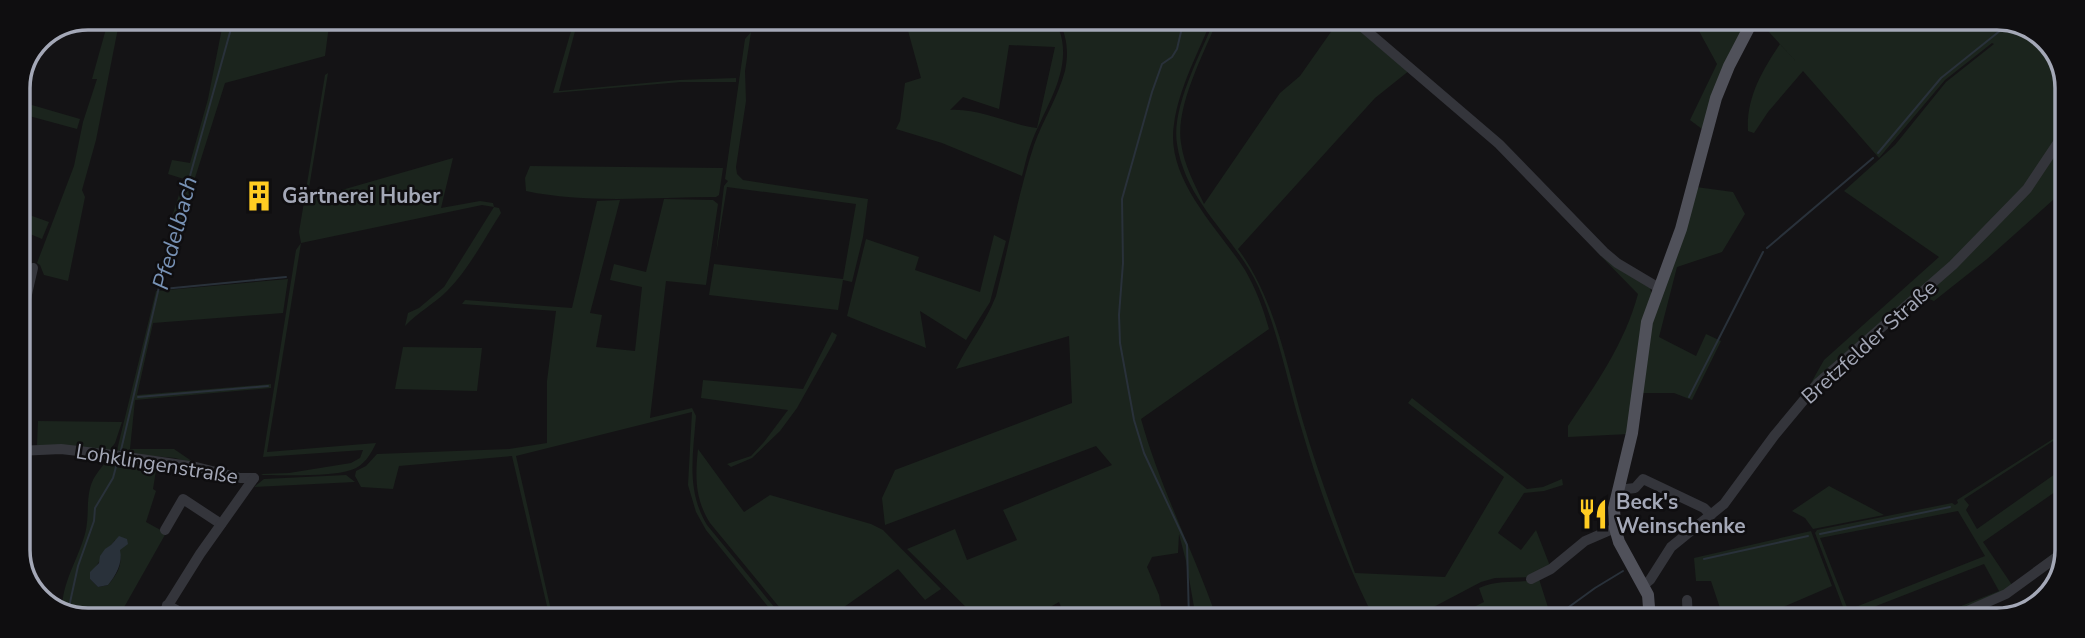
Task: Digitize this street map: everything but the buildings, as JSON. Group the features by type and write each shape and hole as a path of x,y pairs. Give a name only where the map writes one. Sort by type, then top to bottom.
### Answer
{"main road":[{"path":"1649,608 1644,585 1625,555 1615,528 1614,508 1632,433 1647,322 1681,229 1716,98 1748,30"}],"street":[{"path":"1366,30 1499,144 1604,252 1659,288"},
{"name":"Bretzfelder Straße","path":"1644,585 1671,547 1726,502 1798,406 1840,363 1953,265 2027,189 2055,147"},
{"path":"30,281 33,268"},
{"name":"Lohklingenstraße","path":"30,450 61,449 113,454 196,467 240,478 254,478 221,524"},
{"path":"1618,490 1635,488 1643,479 1704,508 1711,515"},
{"path":"165,530 183,499 221,524 165,608"},
{"path":"1531,579 1551,569 1585,541 1615,528"},
{"path":"1974,608 2006,594 2054,559"},
{"path":"1687,600 1687,608"},
{"path":"167,605 173,608"}],"shaded area":[{"path":"106,30 118,30 96,140 82,190 85,197 68,281 44,275 37,263 74,166 83,122 97,79 92,79"},
{"path":"222,30 328,30 325,56 225,83 182,219 172,217 184,179 168,174 172,160 190,163 208,99"},
{"path":"571,30 575,30 559,91 679,80 736,78 736,82 681,82 553,93"},
{"path":"908,30 1059,30 1063,44 1060,74 1031,144 1022,176 942,143 896,129 900,121 905,83 921,78","holes":["1009,45 1055,47 1037,128 972,111 950,110 963,97 999,109"]},
{"path":"1063,30 1207,30 1180,97 1173,144 1185,183 1245,270 1253,284 1269,329 1141,419 1158,470 1213,608 1189,608 1194,607 1179,534 1178,553 1152,557 1147,567 1159,595 1161,608 1061,608 1059,602 1048,608 967,608 907,549 955,529 967,560 1017,540 1003,510 1112,465 1096,446 885,525 882,498 895,470 1072,403 1069,336 956,369 996,296 1028,164 1065,71"},
{"path":"1210,30 1213,30 1186,97 1180,129 1190,175 1204,204 1280,93 1300,76 1332,30 1363,30 1410,70 1375,98 1238,249 1251,268 1270,310 1309,441 1355,573 1445,577 1504,477 1408,403 1412,398 1527,489 1543,487 1562,479 1563,485 1524,493 1498,533 1521,550 1536,530 1550,566 1532,577 1495,578 1481,582 1432,608 1369,608 1343,550 1325,501 1301,427 1277,338 1258,286 1237,251 1201,202 1182,165 1176,130 1178,114"},
{"path":"1698,30 1749,30 1706,132 1690,120 1717,64"},
{"path":"1767,30 2012,32 2030,39 2046,55 2055,84 2053,200 1987,259 1934,301 1920,295 1798,406 1824,360 1939,257 1844,191 1895,145 1946,82 1994,44 1945,80 1879,158 1803,71 1754,133 1748,131 1752,96 1780,44"},
{"path":"751,32 745,71 746,101 737,174 743,180 868,199 863,237 852,282 843,280 838,310 709,295 714,264 843,279 856,204 727,187 716,254 724,186 728,181 725,179 745,39"},
{"path":"328,73 307,200 453,158 441,208 480,201 493,203 494,207 482,205 301,243 299,232 325,75"},
{"path":"30,104 80,119 77,129 30,116"},
{"path":"530,166 723,168 719,195 716,197 620,199 526,191 525,178"},
{"path":"1696,187 1733,192 1745,214 1722,252 1677,267 1659,337 1696,356 1706,334 1721,341 1692,400 1674,393 1641,393 1651,322"},
{"path":"1546,195 1650,288 1652,295 1629,434 1568,437 1568,426 1618,346 1638,294"},
{"path":"664,199 713,200 718,204 706,285 666,281 650,418 692,408 696,416 692,472 700,512 707,525 775,608 769,608 706,530 696,512 688,485 692,412 516,456 551,608 547,608 512,456 399,466 393,489 361,487 355,476 356,471 366,466 377,454 509,449 547,443 547,381 556,311 462,304 465,300 572,308 597,201 620,200 590,313 602,315 596,347 635,351 642,287 610,280 614,264 646,272"},
{"path":"494,207 499,208 501,213 462,273 442,296 405,326 408,313 419,308 444,287"},
{"path":"30,215 49,222 42,239 30,234"},
{"path":"994,235 1006,241 990,302 966,340 920,311 926,348 847,316 866,239 919,257 915,270 980,292"},
{"path":"301,243 267,452 376,443 363,463 351,470 320,475 263,475 261,474 289,473 351,463 360,458 363,450 263,457 296,250"},
{"path":"288,279 283,313 153,323 137,395 271,384 271,388 135,400 130,449 174,449 196,464 175,458 119,453 117,450 156,291"},
{"path":"832,332 837,335 835,340 797,408 780,431 752,458 731,467 727,464 751,456 788,410 701,398 703,380 803,389"},
{"path":"403,347 482,348 477,391 395,389"},
{"path":"38,421 122,422 115,443 109,451 37,445"},
{"path":"2055,440 2055,444 2053,441 1964,499 1969,505 1966,510 1977,529 2055,474 2055,492 1983,542 2012,585 2055,552 2054,556 2018,583 1972,608 1956,608 1999,591 1984,564 1871,608 1853,608 1985,556 1958,511 1820,538 1847,608 1843,608 1815,533 1817,530 1958,503 1957,500"},
{"path":"698,449 744,512 770,495 871,524 883,530 941,589 925,600 898,569 843,608 780,608 710,523 701,505 696,469"},
{"path":"109,457 157,464 153,489 156,491 146,522 166,533 124,608 88,608 62,602 85,534 88,500 95,477","holes":["115,540 120,559 116,574 108,585 98,587 90,579"]},
{"path":"346,475 355,482 254,487 264,479"},
{"path":"1829,486 1884,515 1813,529 1805,518 1792,511"},
{"path":"1811,531 1832,586 1781,608 1720,608 1711,581 1696,581 1694,558"},
{"path":"119,536 127,539 128,544 120,550 118,569 108,585 98,587 90,579 90,572 99,563 105,549"},
{"path":"1539,579 1548,608 1472,608 1484,602 1479,588 1494,583"}],"waterway":[{"name":"Pfedelbach","path":"121,450 159,287 231,30"},
{"path":"1181,30 1177,49 1172,57 1162,64 1152,92 1122,199 1123,263 1119,315 1120,343 1134,420 1144,453 1187,545 1189,608"},
{"path":"1878,153 1941,78 2000,30"},
{"path":"1767,248 1873,158"},
{"path":"1689,397 1763,252"},
{"path":"163,289 286,277"},
{"path":"138,397 268,386"},
{"name":"Pfedelbach","path":"69,605 78,566 94,521 95,508 113,478 117,463"},
{"path":"1820,534 1950,507"},
{"path":"1704,559 1808,536"},
{"path":"1568,608 1623,571"}],"place":[{"name":"Gärtnerei Huber","path":"259,196"},
{"name":"Beck's Weinschenke","path":"1593,514"}]}
